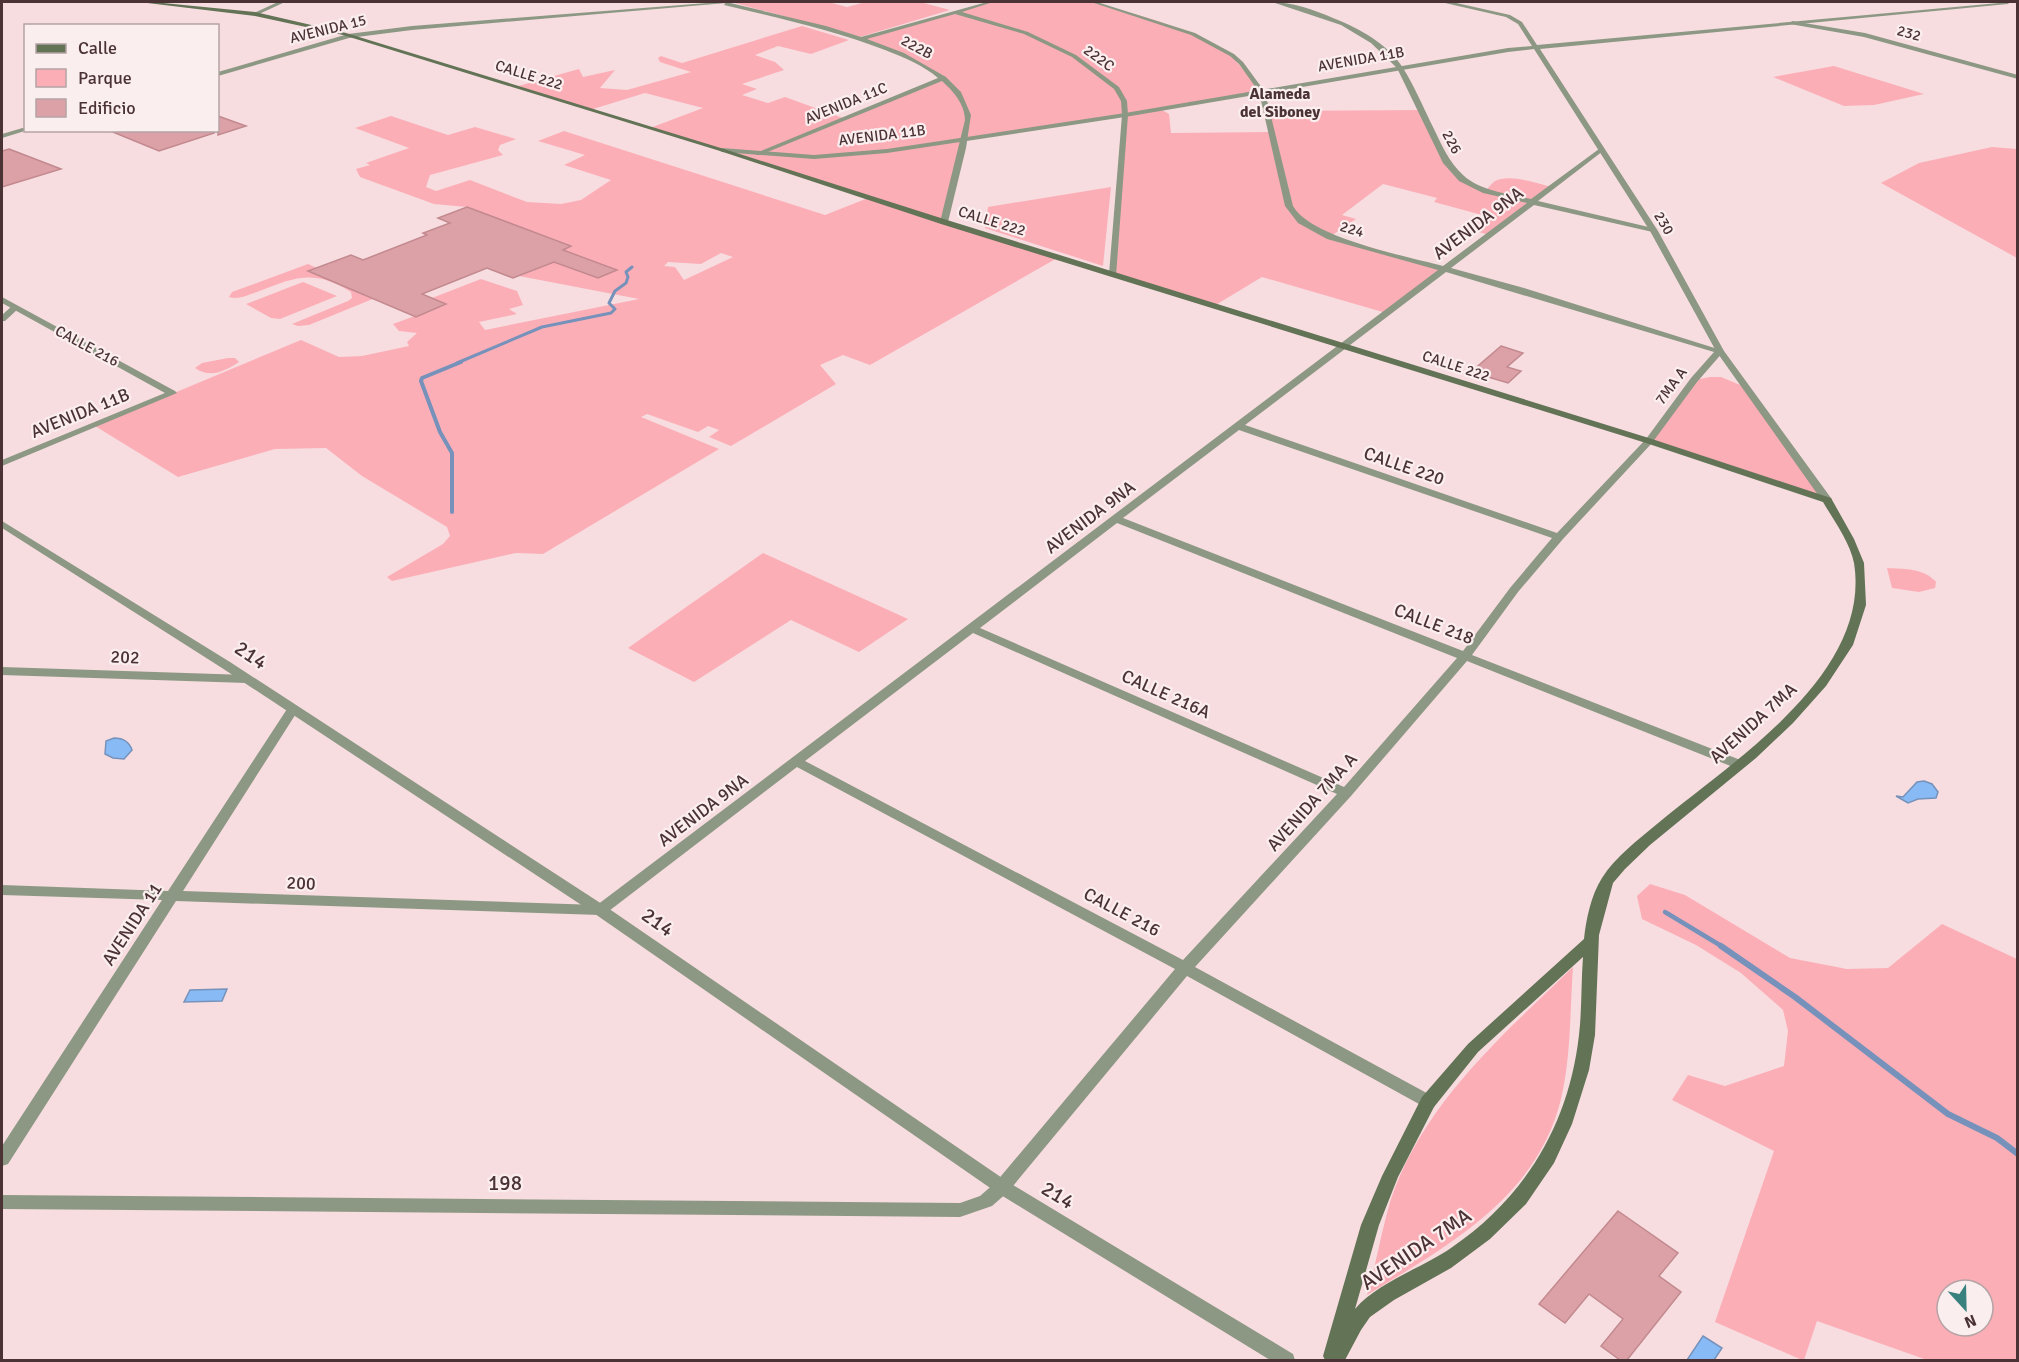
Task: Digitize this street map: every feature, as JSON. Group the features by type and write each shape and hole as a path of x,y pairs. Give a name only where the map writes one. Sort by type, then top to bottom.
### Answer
{"main road":[{"name":"CALLE 222","path":"141,2 255,14 348,36 722,150 944,222 1649,441 1827,500"},
{"name":"AVENIDA 7MA","path":"1336,1360 1355,1322 1369,1306 1447,1261 1478,1237 1508,1209 1539,1172 1559,1131 1583,1063 1587,1033 1589,943 1592,924 1606,882 1624,862 1675,815 1801,710 1825,683 1841,657 1855,624 1862,587 1858,561 1827,500"},
{"name":"AVENIDA 7MA","path":"1331,1360 1370,1225 1390,1176 1428,1102 1473,1048 1589,943"}],"street":[{"path":"255,14 282,2"},
{"name":"AVENIDA 15","path":"219,74 348,36 412,28 735,2"},
{"path":"861,39 991,2"},
{"name":"224","path":"1093,2 1158,21 1203,39 1241,63 1262,92 1286,196 1293,214 1315,230 1330,237 1720,351"},
{"name":"226","path":"1274,2 1327,17 1360,31 1389,54 1400,67 1447,163 1462,179 1486,191 1654,231"},
{"name":"230","path":"1447,2 1513,18 1520,23 1534,47 1548,60 1601,150 1654,231 1720,351 1827,500"},
{"name":"AVENIDA 11B","path":"722,150 814,157 851,155 1125,115 1508,50 2008,2"},
{"name":"222B","path":"726,4 861,39 910,57 944,78 958,92 968,114 964,151 944,222"},
{"name":"222C","path":"955,12 1026,33 1074,56 1117,88 1124,101 1125,115 1113,274"},
{"name":"232","path":"1792,23 1865,35 2018,77"},
{"path":"1508,50 1548,60 1563,48 1590,42"},
{"name":"AVENIDA 11C","path":"758,154 944,78"},
{"path":"2,136 24,130"},
{"name":"AVENIDA 9NA","path":"600,909 1601,150"},
{"name":"CALLE 216","path":"2,300 172,393"},
{"path":"2,319 15,308"},
{"name":"7MA A","path":"1649,441 1694,380 1720,351"},
{"name":"AVENIDA 11B","path":"2,463 172,393"},
{"name":"CALLE 220","path":"1238,426 1559,537"},
{"name":"AVENIDA 7MA A","path":"1002,1187 1185,968 1346,794 1465,656 1514,590 1559,537 1649,441"},
{"path":"2,471 25,454"},
{"name":"CALLE 218","path":"1116,519 1738,764"},
{"name":"214","path":"2,524 247,679 600,909 1002,1187 1286,1360"},
{"name":"CALLE 216A","path":"971,628 1346,794"},
{"name":"202","path":"2,671 247,679"},
{"name":"AVENIDA 11","path":"2,1159 293,709"},
{"name":"CALLE 216","path":"796,761 1185,968 1428,1102"},
{"name":"200","path":"2,890 600,909"},
{"name":"198","path":"2,1202 960,1210 986,1200 1002,1187"}],"green space":[{"path":"828,2 847,7 866,2 920,2 950,10 860,37 735,3"},
{"path":"991,2 1093,2 1193,34 1231,55 1262,92 1162,110 1169,114 1171,133 1270,132 1266,111 1420,110 1445,157 1472,183 1486,191 1495,181 1508,178 1553,187 1489,235 1465,228 1482,215 1434,202 1437,198 1383,184 1342,215 1356,219 1331,236 1445,269 1386,313 1262,277 1214,306 1113,274 1125,115 964,140 944,222 1059,257 870,365 843,355 820,365 836,384 731,446 709,437 719,430 708,426 698,432 647,414 641,417 719,449 543,554 516,553 392,581 387,577 443,544 450,536 447,527 362,476 326,448 275,449 178,477 95,426 301,340 339,357 362,356 409,346 407,342 417,333 399,331 393,324 445,305 432,298 481,279 517,291 523,305 509,309 517,314 479,322 485,330 639,299 519,276 554,262 598,278 616,270 563,250 570,246 467,207 434,204 360,177 356,169 370,165 366,163 409,148 355,128 391,116 448,135 475,127 516,139 500,145 498,150 503,155 430,175 426,187 436,191 470,180 527,202 561,204 581,200 611,180 564,165 585,155 538,141 564,131 825,215 868,198 650,128 703,108 645,93 590,110 515,87 579,69 583,77 615,70 600,88 627,90 691,72 660,62 658,58 661,56 682,63 802,26 849,40 811,54 778,46 755,55 775,62 784,70 742,84 757,89 742,95 768,103 785,97 843,118 943,78 920,63 861,39","holes":["721,253 733,257 684,280 675,267 664,266 668,262 701,264"]},
{"path":"1834,66 1924,94 1874,105 1844,106 1773,77"},
{"path":"1992,147 2017,149 2017,258 1881,183 1919,163"},
{"path":"1111,187 1103,266 985,228 988,207"},
{"path":"308,264 380,296 309,325 298,326 292,324 348,301 352,298 351,292 326,280 304,278 283,282 243,297 229,297 232,292"},
{"path":"303,282 337,296 280,319 271,318 246,304"},
{"path":"235,358 239,362 223,371 212,373 195,368 202,363"},
{"path":"1721,377 1745,387 1827,500 1649,441 1694,380"},
{"path":"763,553 908,619 859,652 791,620 694,682 628,648"},
{"path":"1887,568 1913,570 1926,574 1936,582 1935,588 1919,592 1892,588"},
{"path":"1650,884 1685,895 1790,958 1847,969 1888,968 1942,924 2017,959 2017,1360 1927,1360 1817,1321 1804,1360 1802,1360 1715,1322 1774,1151 1672,1100 1688,1075 1725,1086 1784,1066 1788,1031 1783,1010 1741,973 1696,945 1642,919 1637,896"},
{"path":"1573,967 1568,1050 1561,1099 1549,1134 1532,1164 1510,1192 1485,1216 1428,1258 1367,1295 1390,1202 1404,1167 1422,1134 1443,1103 1492,1046"}],"water":[{"path":"114,738 125,741 131,747 132,750 124,759 113,758 105,754 106,741"},
{"path":"1924,781 1932,784 1938,792 1936,798 1918,799 1908,803 1896,796 1903,797 1917,782"},
{"path":"227,989 222,1001 184,1002 190,990"},
{"path":"1703,1336 1722,1348 1714,1360 1687,1360"}],"building":[{"path":"219,116 246,126 218,135"},
{"path":"113,132 214,132 214,133 159,151"},
{"path":"9,149 61,169 2,187 2,151"},
{"path":"467,207 571,246 563,250 617,270 598,278 554,262 513,278 487,268 422,294 446,304 416,317 308,271 351,255 363,260 427,235 423,233 450,223 438,218"},
{"path":"1501,346 1523,353 1507,367 1521,371 1508,383 1471,372"},
{"path":"1618,1211 1678,1253 1659,1276 1681,1292 1627,1360 1620,1360 1601,1346 1623,1319 1589,1294 1565,1323 1539,1304"}],"waterway":[{"path":"457,363 542,327 611,313 615,309 609,303 615,291 626,283 628,277 626,272 632,267"},
{"path":"452,512 452,453 440,432 421,381 422,378 461,362"},
{"path":"1665,912 1723,947"},
{"path":"1721,946 1795,997 1948,1114 1997,1138 2018,1154"}],"district":[{"name":"Alameda del Siboney","path":"1280,103"}]}
